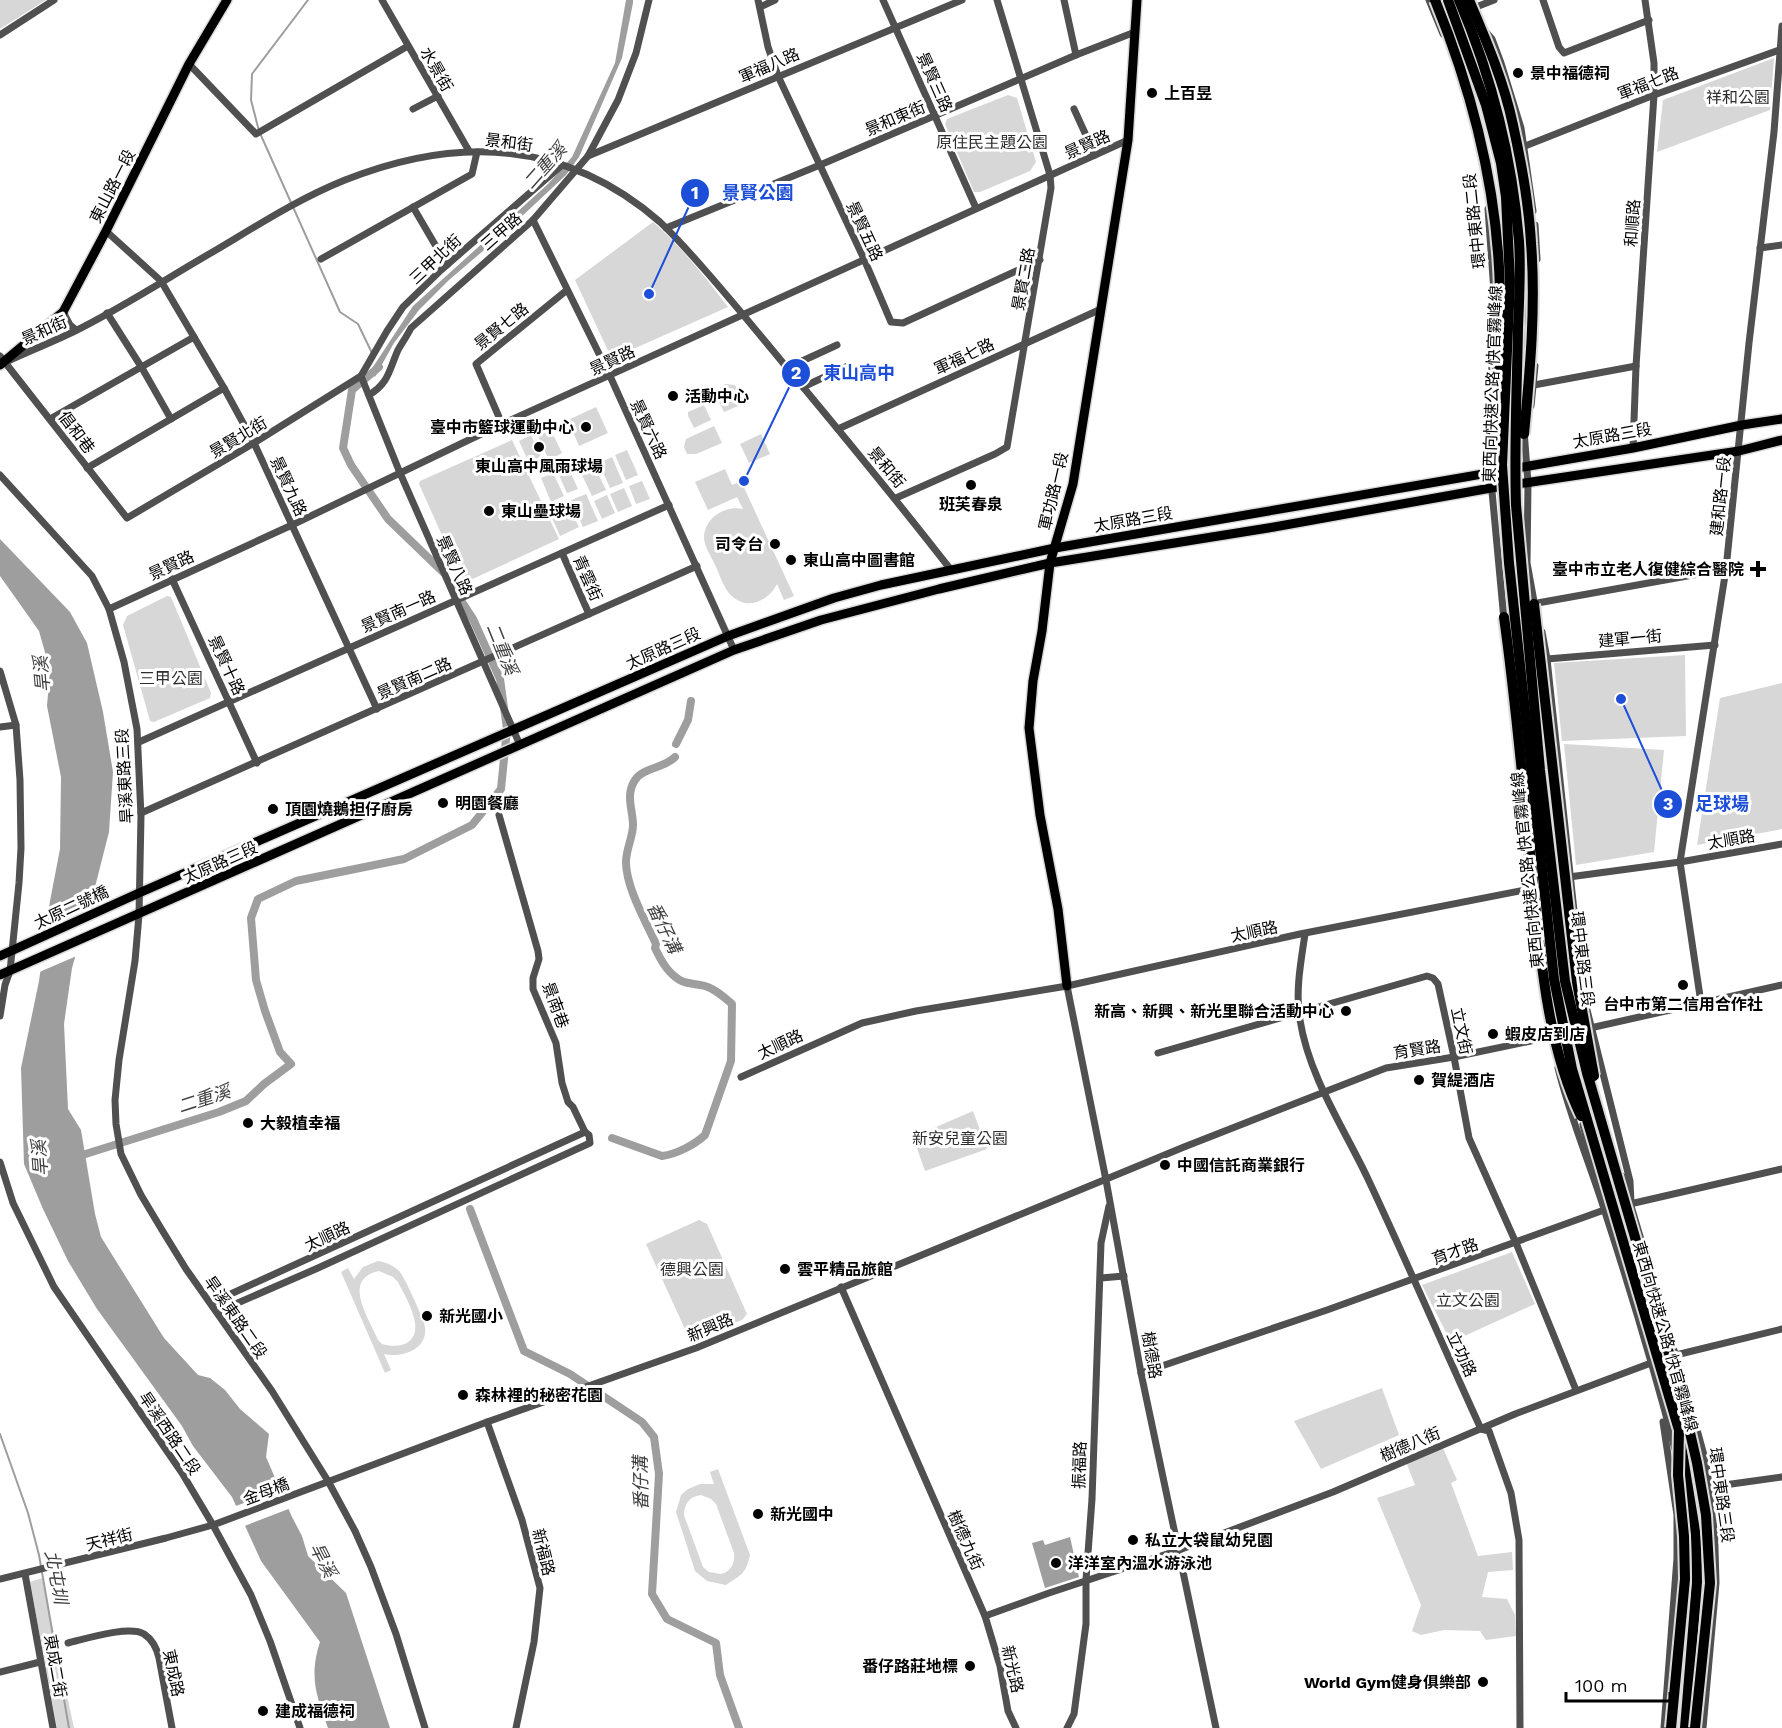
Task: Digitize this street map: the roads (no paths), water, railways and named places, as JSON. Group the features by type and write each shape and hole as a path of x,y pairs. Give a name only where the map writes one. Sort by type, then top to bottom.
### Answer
{"highway":[{"path":"1435,0 1473,106 1493,205 1500,291 1490,467"},
{"name":"東西向快速公路 快官霧峰線","path":"1448,0 1486,105 1501,163 1506,196 1510,282 1502,465 1509,563 1554,979 1572,1070 1679,1430 1695,1538 1697,1582 1685,1728"},
{"name":"東西向快速公路 快官霧峰線","path":"1459,0 1497,104 1512,184 1519,243 1516,505 1540,770 1565,981 1584,1063 1682,1398 1706,1515 1710,1583 1695,1728"},
{"path":"1468,3 1492,58 1513,124 1532,242 1533,293 1524,435"},
{"path":"1534,604 1577,982 1608,1141"},
{"path":"1503,613 1544,983 1570,1095 1594,1145"},
{"path":"1671,1728 1684,1579 1684,1536 1678,1474 1679,1430"}],"main road":[{"name":"東山路一段","path":"2,361 63,312 189,64 227,0"},
{"name":"軍功路一段","path":"1067,986 1058,909 1042,824 1029,728 1033,681 1050,563 1073,484 1128,140 1137,0"},
{"name":"太原路三段","path":"136,897 728,636 834,598 881,585 1055,548 1274,511 1490,467 1526,466 1633,448 1742,424 1782,419"},
{"name":"太原路三段","path":"1739,451 1782,440"},
{"name":"太原路三段","path":"127,920 734,650 821,620 1050,563 1527,480 1782,447"},
{"name":"太原二號橋","path":"11,951 136,897"},
{"name":"太原二號橋","path":"10,971 127,920"},
{"path":"0,956 11,951"},
{"path":"0,975 10,971"}],"street":[{"path":"0,35 54,0"},
{"name":"水景街","path":"382,0 473,152"},
{"name":"三甲路","path":"369,395 380,388 388,377 411,328 533,220 588,156 618,100 636,53 649,0"},
{"path":"759,3 775,0"},
{"name":"景賢三路","path":"883,0 976,208"},
{"name":"軍福八路","path":"588,156 962,0"},
{"name":"景賢二路","path":"896,498 1007,447 1051,188 1050,175 997,0"},
{"path":"1064,0 1076,55"},
{"name":"環中東路二段","path":"1429,0 1465,93 1486,188 1495,293 1490,391 1491,486"},
{"path":"1437,21 1468,3 1494,0"},
{"path":"1543,0 1559,47 1564,53 1649,20"},
{"name":"和順路","path":"1633,448 1636,366 1654,95 1646,0"},
{"name":"景賢五路","path":"759,3 777,76 864,259 891,322 903,323 1040,260"},
{"path":"1468,3 1492,39 1509,88 1525,146 1537,243 1538,293 1534,384 1524,435 1527,480"},
{"name":"建和路一段","path":"1701,1003 1680,862 1726,569 1760,248 1778,131 1782,26"},
{"name":"景和東街","path":"666,228 1135,32"},
{"path":"189,64 256,134 408,46"},
{"name":"軍福七路","path":"1525,146 1654,95 1781,49"},
{"path":"413,109 438,96"},
{"path":"1074,109 1095,155"},
{"name":"景賢路","path":"109,609 292,525 502,424 1128,140"},
{"path":"321,259 472,174 473,152"},
{"name":"景和街","path":"2,361 74,331 286,208 344,180 416,158 473,152 513,154 578,170 624,194 666,228 744,314 896,498 951,570"},
{"name":"三甲北街","path":"361,376 377,346 403,307 447,265 562,165"},
{"path":"413,207 447,265"},
{"name":"景賢六路","path":"533,220 609,376 734,650"},
{"name":"景賢九路","path":"106,231 162,281 224,388 254,443 377,709"},
{"path":"1760,248 1782,245"},
{"name":"景賢七路","path":"502,424 476,363 567,290"},
{"name":"軍福七路","path":"838,429 1101,309"},
{"path":"63,312 74,331"},
{"path":"107,313 171,419"},
{"path":"50,419 194,337"},
{"path":"787,368 837,345"},
{"name":"倡和巷","path":"2,361 127,518"},
{"path":"803,387 848,366"},
{"path":"1534,384 1636,366"},
{"path":"361,376 369,395"},
{"name":"景賢北街","path":"127,518 361,376"},
{"path":"87,468 224,388"},
{"name":"景賢八路","path":"369,395 400,473 520,745"},
{"name":"旱溪東路三段","path":"0,475 92,576 109,609 124,662 139,742 141,813 136,897"},
{"name":"環中東路三段","path":"1527,480 1527,563 1547,659 1583,989 1630,1181 1631,1203"},
{"path":"1491,486 1529,889 1550,1037 1582,1151 1604,1210 1658,1384 1684,1493 1688,1540 1688,1581 1676,1728"},
{"name":"景賢南一路","path":"139,742 669,506"},
{"name":"青雲街","path":"562,553 589,614"},
{"name":"景賢南二路","path":"141,813 697,566"},
{"path":"1503,613 1534,604 1726,569"},
{"name":"景賢十路","path":"172,579 257,763"},
{"name":"環中東路三段","path":"1534,604 1535,654 1550,771 1570,983 1579,1029 1590,1073 1676,1355 1705,1459 1710,1487 1716,1540 1716,1583 1703,1728"},
{"path":"1503,613 1515,652 1537,888 1549,981 1559,1034 1604,1210"},
{"name":"建軍一街","path":"1547,659 1715,645"},
{"path":"0,671 16,725 21,848 10,971 5,985 0,1016"},
{"path":"0,727 16,725"},
{"name":"景南巷","path":"499,816 538,951 539,959 533,978 533,988 556,1043 562,1083 568,1102 590,1137 590,1143"},
{"name":"太順路","path":"741,1077 862,1023 927,1009 1067,986 1305,934 1537,888 1572,876 1680,862 1782,844"},
{"name":"旱溪東路二段","path":"136,897 139,915 135,961 115,1100 116,1124 122,1154 141,1195 186,1269 272,1391 328,1481 355,1531 396,1634 425,1728"},
{"name":"立功路","path":"1305,934 1300,976 1299,1013 1307,1050 1481,1429 1489,1431 1511,1493 1519,1540 1520,1728"},
{"name":"立文街","path":"1158,1053 1427,976 1433,978 1438,984 1469,1138 1576,1390"},
{"name":"育賢路","path":"1106,1180 1386,1068 1454,1057 1550,1037 1782,985"},
{"name":"樹德路","path":"1067,986 1106,1180 1141,1373 1216,1728"},
{"name":"太順路","path":"211,1303 585,1132"},
{"name":"太順路","path":"217,1312 590,1143"},
{"name":"旱溪西路二段","path":"0,1162 13,1203 54,1287 182,1473 213,1525 261,1618 300,1728"},
{"name":"育才路","path":"1141,1373 1413,1280 1604,1210 1782,1169"},
{"name":"新興路","path":"319,1485 487,1422 696,1348 1106,1180"},
{"path":"462,1189 476,1195"},
{"name":"振福路","path":"1067,1728 1074,1714 1086,1624 1101,1243 1110,1201"},
{"path":"1101,1278 1124,1276"},
{"name":"樹德九街","path":"841,1287 985,1616"},
{"path":"1676,1355 1782,1329"},
{"name":"樹德八街","path":"1179,1550 1333,1492 1515,1414 1651,1362"},
{"path":"1658,1384 1677,1515 1677,1558 1664,1728"},
{"name":"新福路","path":"487,1422 522,1520 540,1588 534,1642 516,1728"},
{"path":"1710,1487 1782,1478"},
{"name":"金母橋","path":"223,1522 319,1485"},
{"name":"天祥街","path":"0,1579 223,1522"},
{"path":"985,1616 1179,1550"},
{"name":"東成二街","path":"25,1574 53,1728"},
{"name":"新光路","path":"985,1616 1000,1666 1008,1711 1016,1728"},
{"name":"東成路","path":"68,1643 125,1631 143,1633 156,1647 172,1728"},
{"path":"0,1671 40,1662"}],"water":[{"name":"二重溪","path":"626,0 633,0 633,3 622,58 579,157 566,175 449,280 419,310 394,343 375,377 371,370 413,306 548,184 572,157 615,63"},
{"name":"旱溪","path":"0,539 70,612 87,643 103,712 113,772 109,832 72,968 64,1024 68,1109 81,1130 101,1237 164,1338 198,1375 210,1378 225,1390 240,1409 269,1434 266,1457 302,1536 308,1556 346,1593 390,1728 328,1728 315,1685 315,1665 320,1642 261,1561 232,1497 193,1446 182,1426 97,1309 68,1261 24,1164 21,1068 39,981 60,849 61,777 47,706 50,670 39,631 0,576"},
{"name":"洋洋室內溫水游泳池","path":"1070,1537 1079,1577 1045,1588 1032,1543 1043,1540 1045,1545"}],"waterway":[{"path":"308,0 252,74 251,100 259,131 340,312 358,324 372,353"},
{"name":"二重溪","path":"379,367 352,390 343,448 351,465 388,519 443,572"},
{"name":"二重溪","path":"76,1157 219,1112 246,1101 291,1064 280,1052 256,980 251,918 258,899 296,881 404,859 472,825 501,789 507,729 500,679 473,619 451,585"},
{"name":"番仔溝","path":"676,744 688,720 691,701"},
{"name":"番仔溝","path":"612,1138 662,1156 679,1151 696,1142 705,1135 731,1061 732,1004 712,989 683,982 668,969 655,948 656,944 637,903 627,872 626,857 633,825 630,797 632,786 644,772 671,761 675,757"},
{"name":"番仔溝","path":"470,1209 524,1351 570,1374 642,1422 654,1437 659,1474 652,1594 667,1619 716,1643 720,1675 739,1728"},
{"name":"北屯圳","path":"0,1434 28,1513 39,1555 69,1728"}],"place":[{"name":"景中福德祠","path":"1518,73"},
{"name":"上百昱","path":"1152,93"},
{"name":"景賢公園","path":"649,294"},
{"name":"活動中心","path":"673,396"},
{"name":"臺中市籃球運動中心","path":"586,427"},
{"name":"東山高中風雨球場","path":"539,447"},
{"name":"東山高中","path":"744,481"},
{"name":"班芙春泉","path":"971,485"},
{"name":"東山壘球場","path":"489,511"},
{"name":"司令台","path":"775,544"},
{"name":"東山高中圖書館","path":"791,560"},
{"name":"臺中市立老人復健綜合醫院","path":"1758,569"},
{"name":"足球場","path":"1621,699"},
{"name":"明園餐廳","path":"443,803"},
{"name":"頂園燒鵝担仔廚房","path":"273,809"},
{"name":"台中市第二信用合作社","path":"1683,985"},
{"name":"新高、新興、新光里聯合活動中心","path":"1346,1011"},
{"name":"蝦皮店到店","path":"1493,1034"},
{"name":"賀緹酒店","path":"1419,1080"},
{"name":"大毅植幸福","path":"248,1123"},
{"name":"中國信託商業銀行","path":"1165,1165"},
{"name":"雲平精品旅館","path":"785,1269"},
{"name":"新光國小","path":"427,1316"},
{"name":"森林裡的秘密花園","path":"463,1395"},
{"name":"新光國中","path":"758,1514"},
{"name":"私立大袋鼠幼兒園","path":"1133,1540"},
{"name":"洋洋室內溫水游泳池","path":"1056,1563"},
{"name":"番仔路莊地標","path":"970,1666"},
{"name":"World Gym健身俱樂部","path":"1483,1682"},
{"name":"建成福德祠","path":"263,1711"}],"park label":[{"name":"祥和公園","path":"1738,97"},
{"name":"原住民主題公園","path":"992,142"},
{"name":"三甲公園","path":"171,678"},
{"name":"新安兒童公園","path":"960,1138"},
{"name":"德興公園","path":"692,1269"},
{"name":"立文公園","path":"1468,1300"}]}
